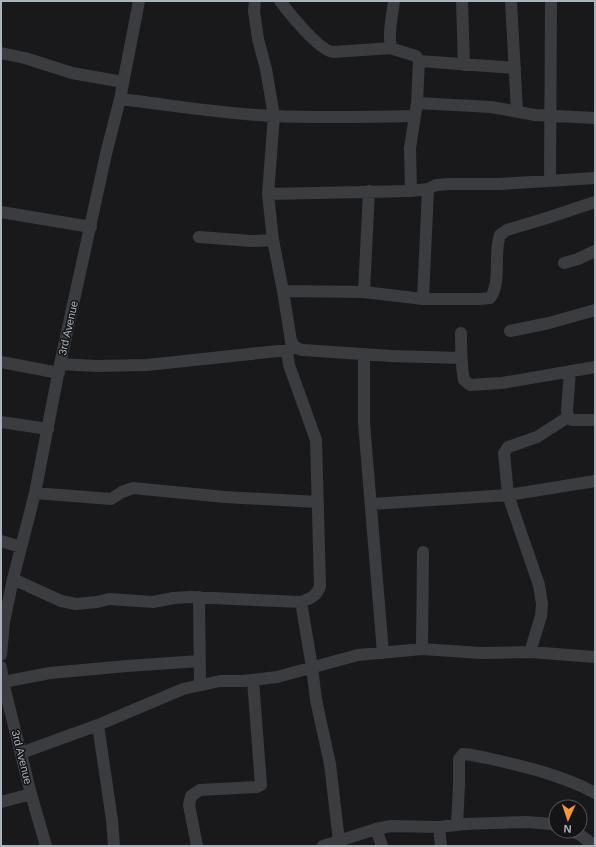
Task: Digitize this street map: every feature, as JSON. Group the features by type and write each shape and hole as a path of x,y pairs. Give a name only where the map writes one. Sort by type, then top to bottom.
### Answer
{"street":[{"name":"3rd Avenue","path":"1,655 4,622 13,579 35,493 59,369 106,154 120,99 139,1"},
{"path":"13,579 62,601 76,604 109,599 153,602 174,598 199,597 301,602 318,594 320,586 316,440 306,408 291,372 291,342 273,240 268,194 274,116 266,69 258,39 254,11 255,1"},
{"path":"280,1 315,41 328,51 334,52 392,48 416,56 419,61 417,103 410,148 411,190"},
{"path":"392,48 390,40 394,1"},
{"path":"462,1 464,65"},
{"path":"510,1 517,111"},
{"path":"550,180 551,1"},
{"path":"1,53 25,58 72,73 123,82"},
{"path":"419,61 515,68"},
{"path":"120,99 274,116 415,116"},
{"path":"417,103 491,107 551,116 595,118"},
{"path":"268,194 411,190 428,189 449,184 500,184 595,178"},
{"path":"423,299 428,189"},
{"path":"364,292 369,191"},
{"path":"283,291 364,292 423,299 479,300 490,298 495,286 497,247 500,234 507,230 595,202"},
{"path":"1,212 91,227"},
{"path":"199,237 252,241 273,240"},
{"path":"564,263 578,259 595,251"},
{"path":"510,331 549,323 595,310"},
{"path":"461,333 461,358 464,380 470,385 502,383 595,367"},
{"path":"1,362 59,369 96,366 147,365 290,349 391,356 461,358"},
{"path":"364,354 364,423 372,504 383,653"},
{"path":"568,417 567,410 570,371"},
{"path":"568,417 572,420 595,420"},
{"path":"530,652 541,616 542,604 539,585 508,495 504,453 508,447 537,437 568,417"},
{"path":"1,422 48,429"},
{"path":"372,504 508,495 595,481"},
{"path":"35,493 111,499 122,492 133,488 225,497 318,502"},
{"path":"1,541 21,547"},
{"path":"422,649 423,552"},
{"path":"199,597 200,685"},
{"path":"301,602 316,700 330,764 339,841"},
{"path":"21,753 98,725 183,689 220,681 253,680 277,676 358,655 422,649 481,653 530,652 595,656"},
{"path":"4,682 50,673 200,661"},
{"name":"3rd Avenue","path":"1,667 31,794 46,846"},
{"path":"198,846 189,806 191,796 200,790 257,787 261,785 253,680"},
{"path":"98,725 112,820 114,846"},
{"path":"457,825 460,785 459,759 463,754 502,762 550,775 580,785 595,793"},
{"path":"1,802 31,794"},
{"path":"323,846 376,829 399,826 439,827 527,822 548,824"},
{"path":"439,827 441,846"},
{"path":"376,829 382,846"},
{"path":"586,839 595,846"}]}
